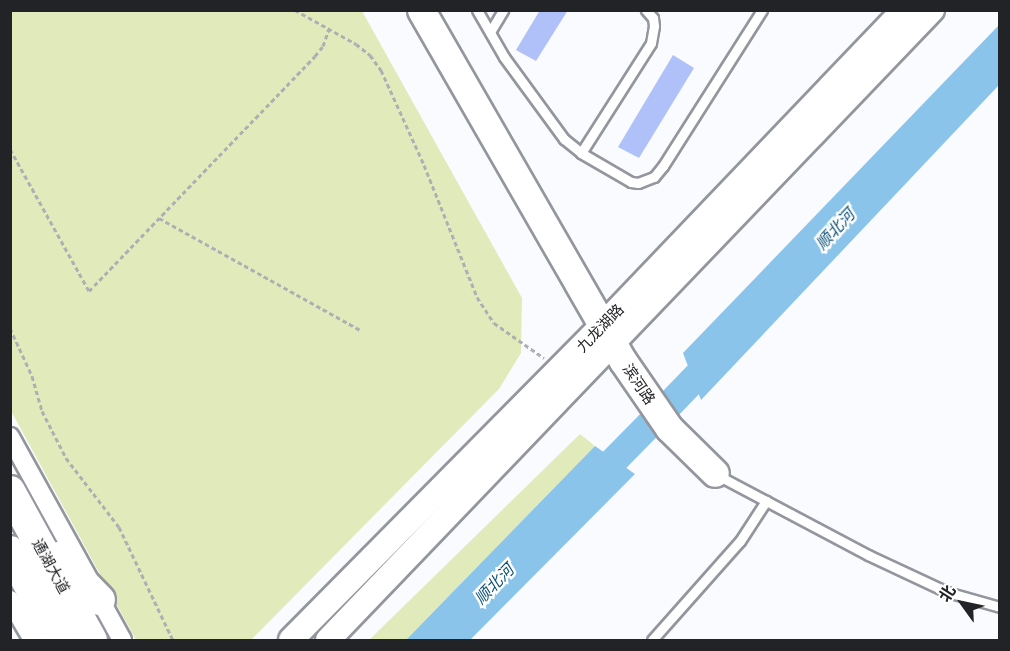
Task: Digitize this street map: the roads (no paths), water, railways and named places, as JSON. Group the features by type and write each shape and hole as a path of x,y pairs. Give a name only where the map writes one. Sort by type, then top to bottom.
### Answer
{"main road":[{"name":"滨河路","path":"421,10 608,334 669,428 715,473"},
{"name":"通湖大道","path":"10,491 92,640"},
{"path":"33,532 100,600"},
{"name":"通湖大道","path":"10,551 59,640"}],"street":[{"name":"九龙湖路","path":"328,640 904,10"},
{"name":"九龙湖路","path":"291,640 559,369 608,334 932,10"},
{"path":"10,437 122,640"},
{"path":"10,600 33,640"}],"lane":[{"path":"477,10 504,57 564,139 581,153 630,182 646,182 654,177 663,166 762,10"},
{"path":"490,32 503,10"},
{"path":"581,153 651,44 653,18 646,10"},
{"name":"滨河路","path":"715,473 868,555 947,592 999,607"},
{"path":"652,640 740,541 766,501"}],"water":[{"path":"999,25 999,85 701,400 683,353"},
{"path":"595,446 635,474 470,640 406,640"}],"waterway":[{"name":"顺北河","path":"670,404 720,352"},
{"name":"顺北河","path":"587,488 649,425"}]}
